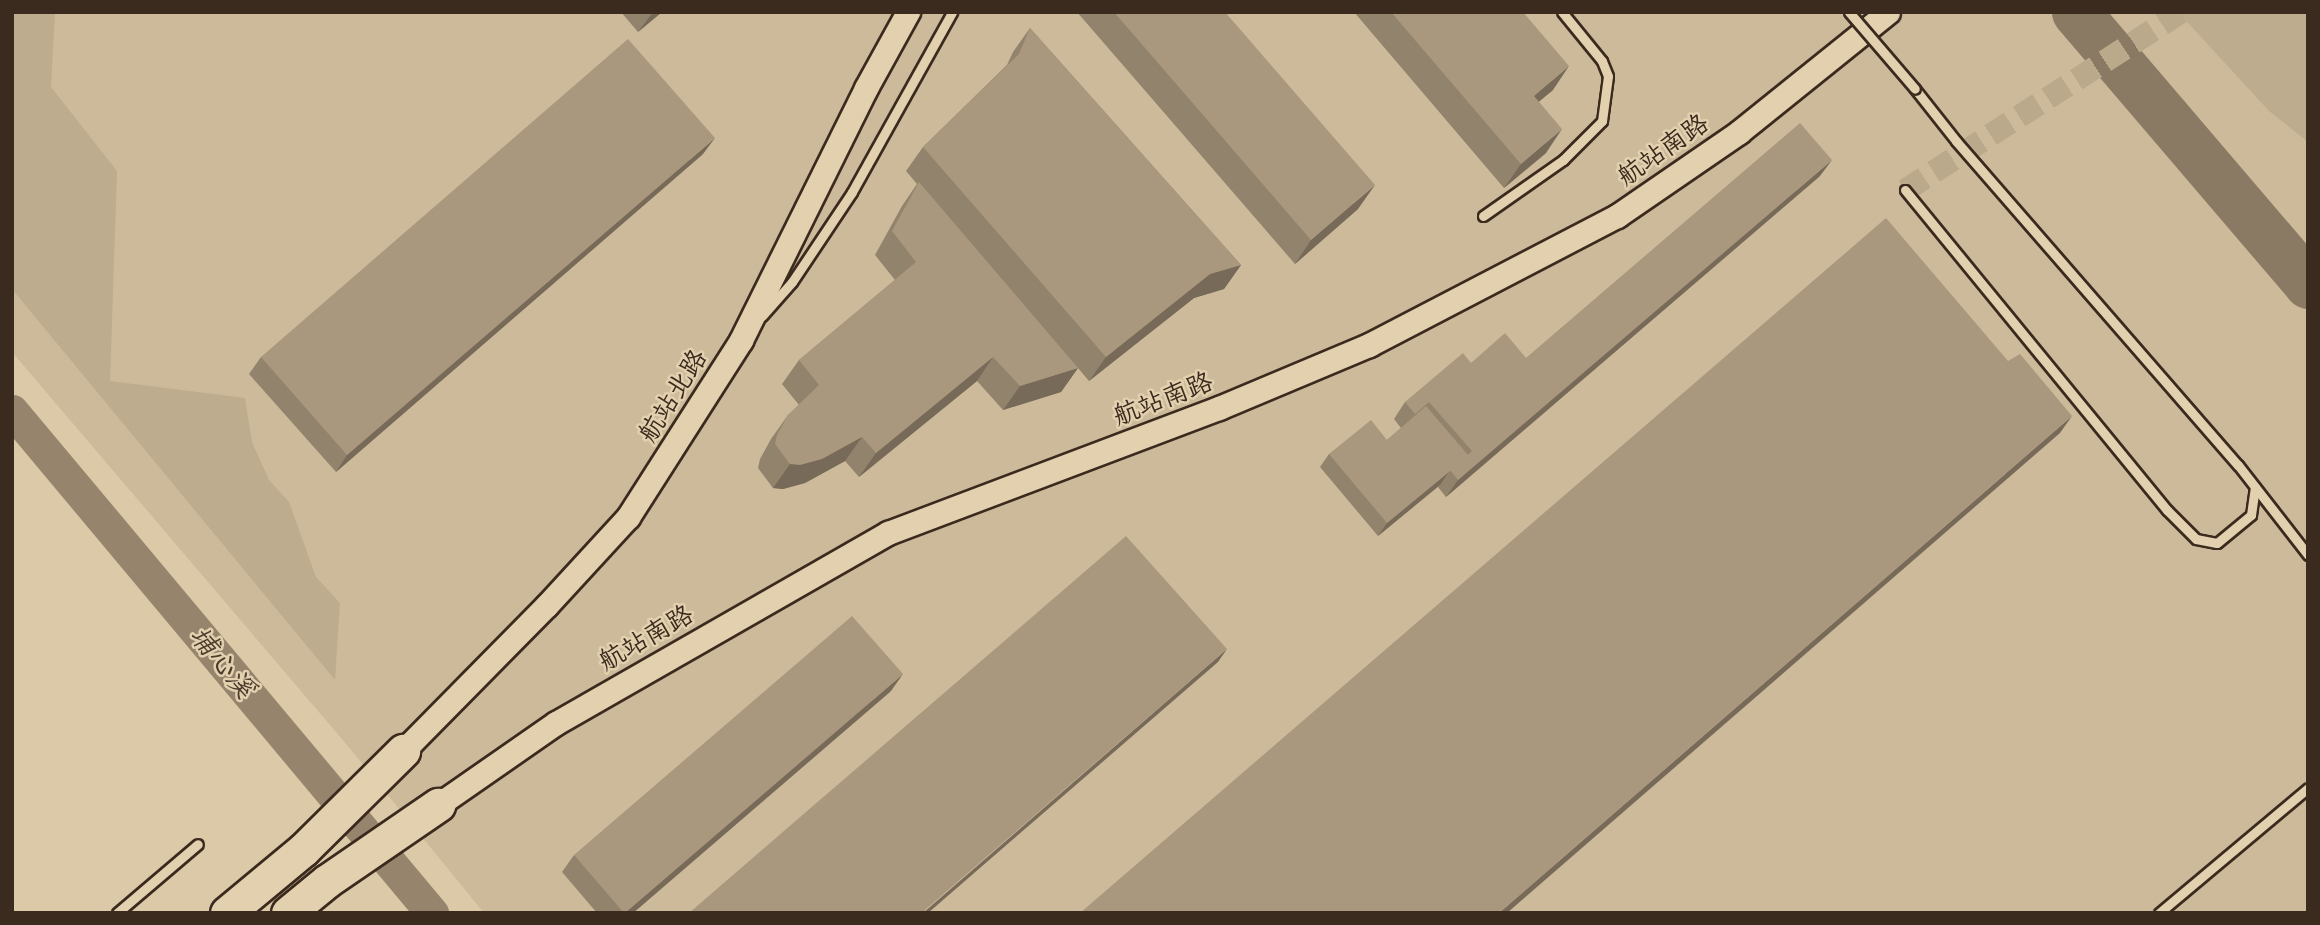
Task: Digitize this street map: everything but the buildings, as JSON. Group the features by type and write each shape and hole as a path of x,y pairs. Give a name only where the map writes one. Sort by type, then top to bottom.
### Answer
{"highway":[{"path":"227,913 303,850 403,751"},
{"path":"288,913 327,881 438,805"}],"street":[{"name":"航站北路","path":"403,751 529,624 628,517 741,340 866,88 908,12"},
{"name":"航站南路","path":"438,805 556,723 888,533 1219,408 1369,345 1617,216 1739,132 1888,12"}],"lane":[{"path":"741,340 792,282 852,192 952,12"},
{"path":"1483,216 1563,160 1587,139 1602,121 1608,76 1602,61 1562,12"},
{"path":"1849,12 1956,141 2255,487 2308,555"},
{"path":"1905,190 2167,510 2196,539 2217,543 2251,516 2255,487"},
{"path":"2159,913 2308,788"},
{"path":"117,913 198,844"}],"shaded area":[{"path":"12,12 2308,12 2308,913 484,913 347,745 12,352"},
{"path":"12,12 55,12 51,87 117,171 110,381 245,398 252,442 269,480 289,502 316,577 340,603 335,680 12,289"},
{"path":"2178,12 2308,12 2308,142 2269,111"}],"waterway":[{"name":"埔心溪","path":"12,411 432,913"}],"taxiway":[{"path":"2076,12 2308,284"}],"tunnel":[{"path":"1905,190 2180,12"}]}
